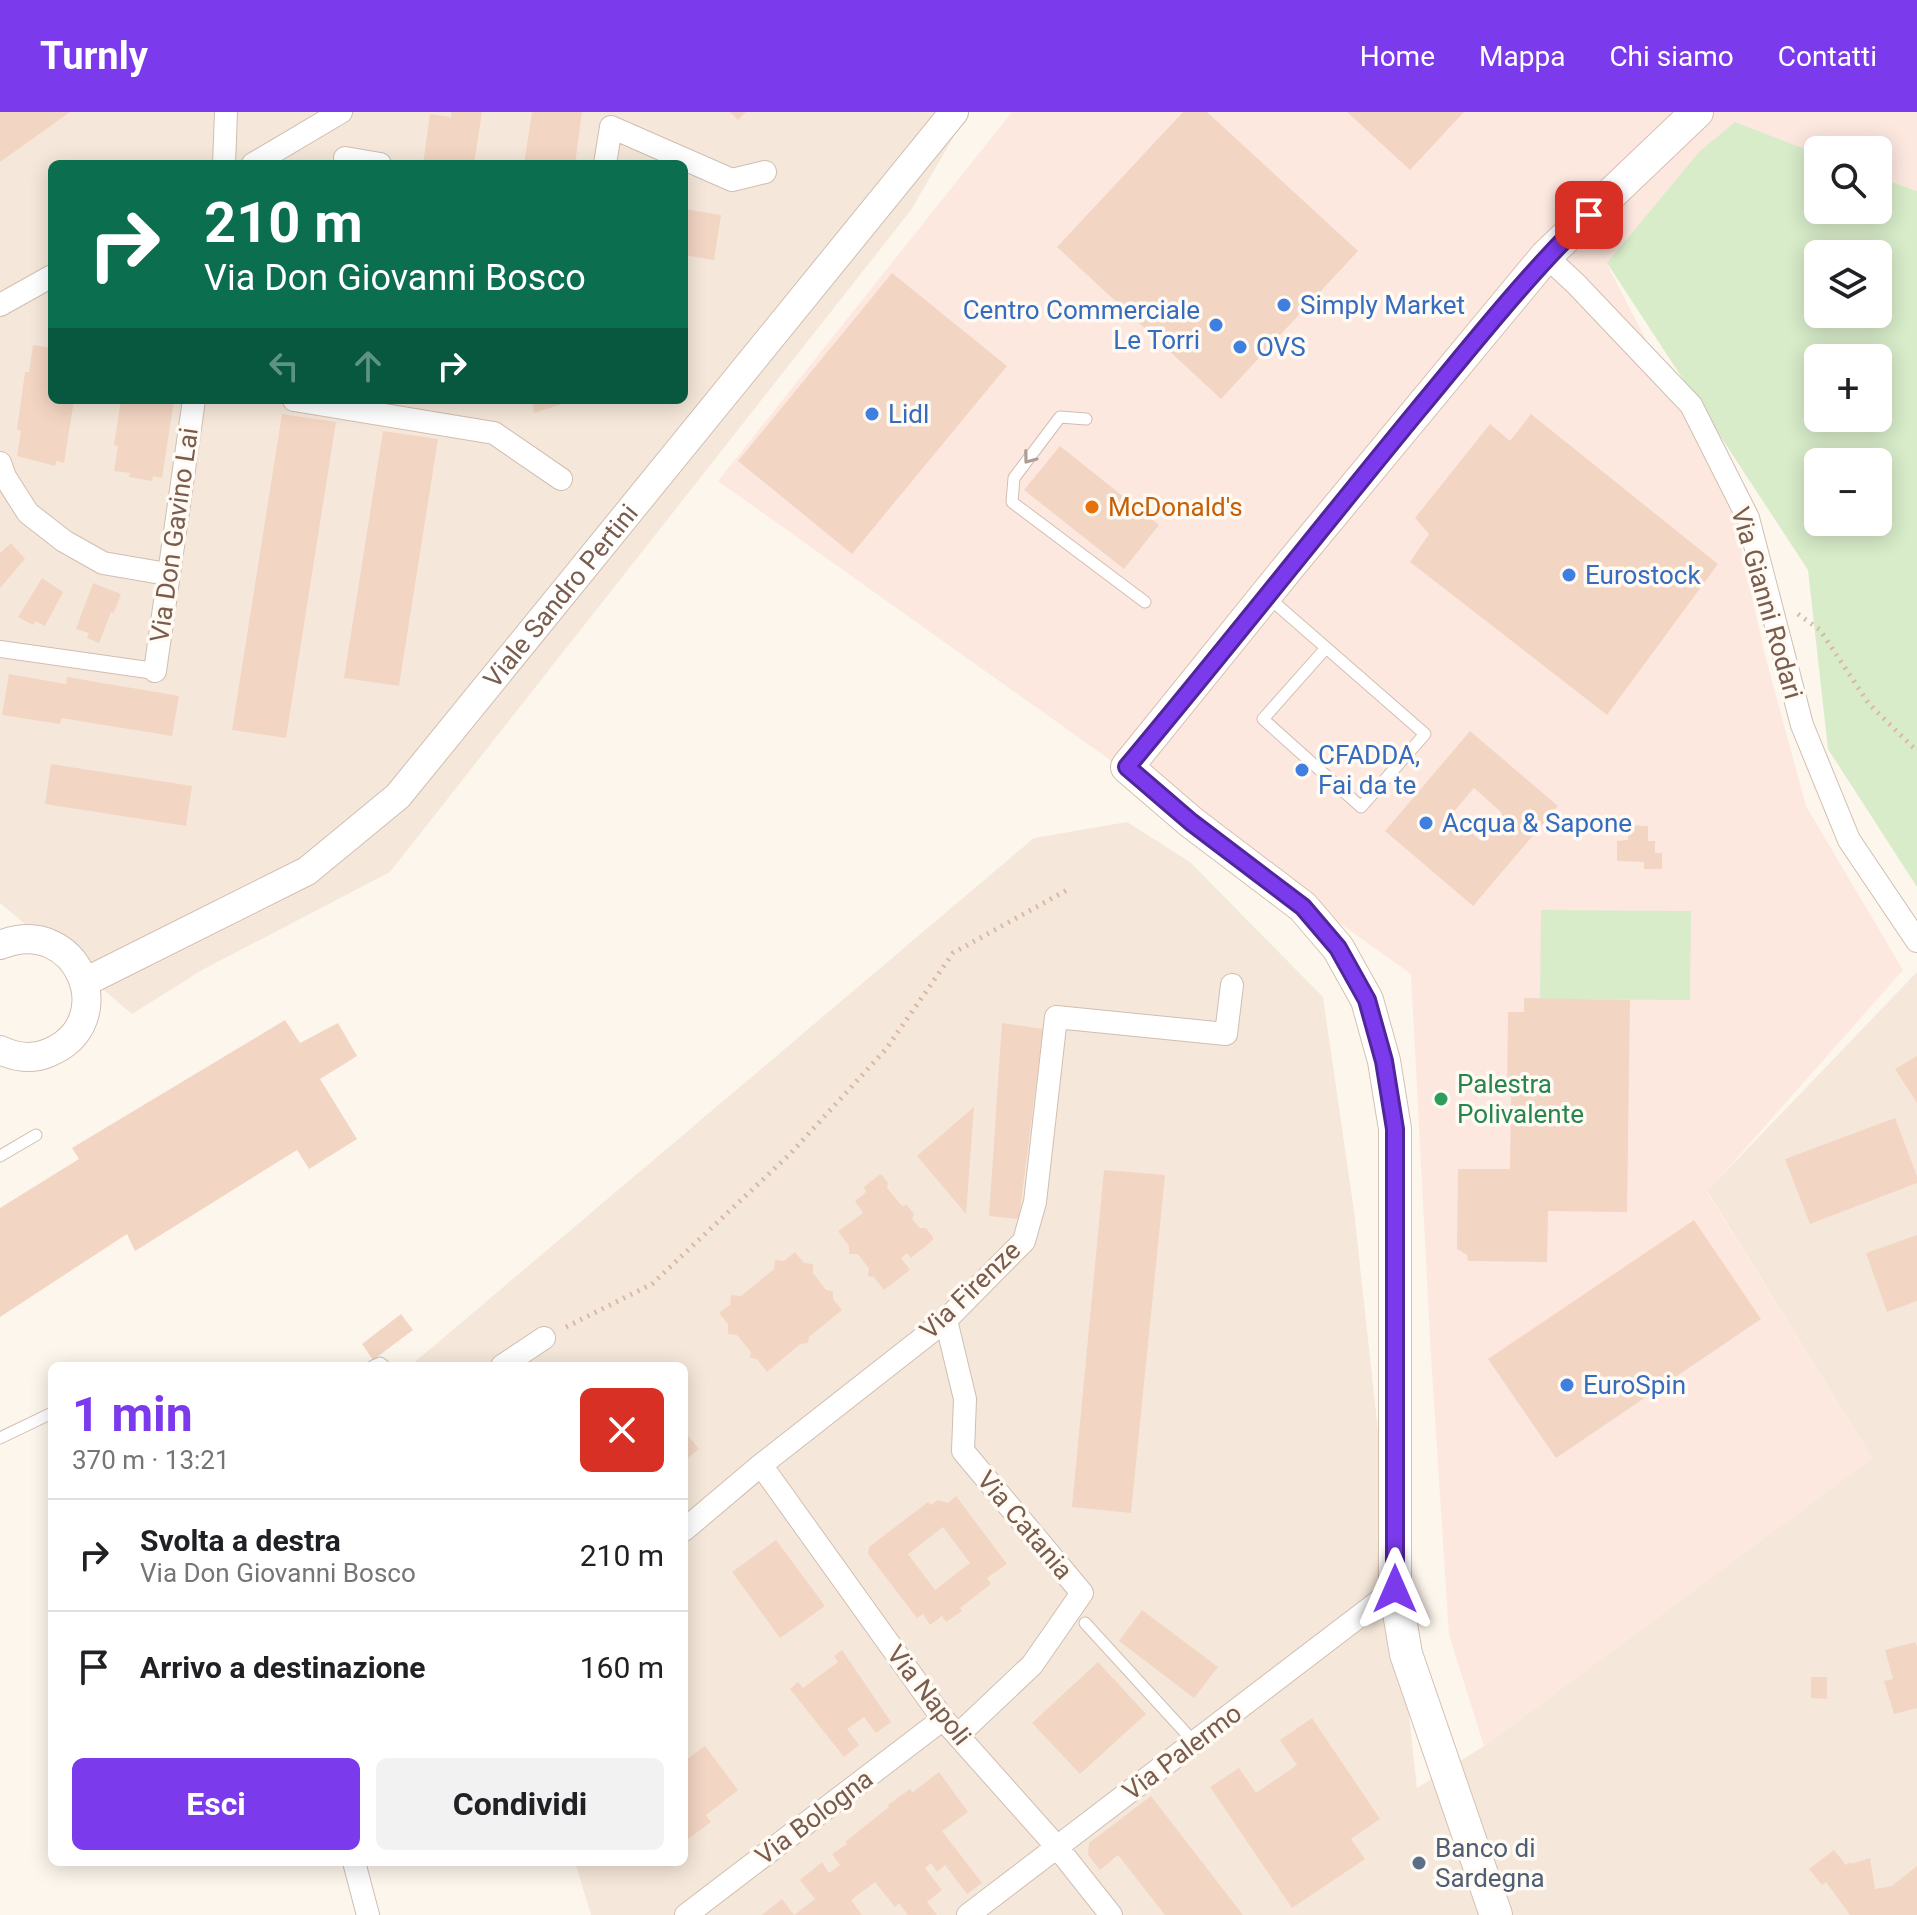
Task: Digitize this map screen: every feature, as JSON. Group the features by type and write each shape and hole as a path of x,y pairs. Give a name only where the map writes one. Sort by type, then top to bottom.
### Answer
{"main road":[{"path":"1496,1915 1406,1654 1395,1589 1395,1129 1384,1061 1367,1000 1338,948 1303,907 1191,822 1127,767 1546,256 1697,112"}],"street":[{"path":"224,160 226,112"},
{"path":"260,160 341,112"},
{"name":"Viale Sandro Pertini","path":"85,982 307,871 398,796 954,112"},
{"path":"606,160 612,120 732,180 765,172"},
{"path":"345,158 357,160"},
{"name":"Via Gianni Rodari","path":"1546,256 1691,405 1748,518 1802,725 1849,840 1917,941"},
{"path":"0,305 48,278"},
{"name":"Via Don Gavino Lai","path":"155,671 193,404"},
{"path":"318,404 494,433 561,479"},
{"path":"0,463 5,477 28,513 64,541 103,563 167,574"},
{"path":"0,649 155,671"},
{"path":"0,945 27,938 57,946 69,955 85,982 85,1013 79,1028 69,1040 42,1056 26,1057 0,1050"},
{"name":"Via Firenze","path":"688,1527 761,1465 946,1320 1024,1241 1035,1202 1056,1017 1226,1034 1232,985"},
{"name":"Via Catania","path":"946,1320 965,1399 963,1451 1082,1593 1032,1665 951,1727"},
{"path":"508,1362 544,1338"},
{"name":"Via Napoli","path":"761,1465 951,1727 1057,1847 1111,1915"},
{"name":"Via Palermo","path":"968,1915 1395,1589"},
{"name":"Via Bologna","path":"686,1915 951,1727"},
{"path":"355,1866 368,1915"}],"lane":[{"path":"1086,419 1060,417 1014,478 1012,502 1145,602"},
{"path":"1267,596 1425,734 1361,807 1263,719 1326,648"},
{"path":"0,1156 36,1135"},
{"path":"0,1438 48,1415"},
{"path":"1085,1623 1194,1742"}],"path":[{"path":"1767,592 1820,630 1869,704 1917,751"},
{"path":"544,1338 652,1284 813,1130 886,1049 953,953 1067,890"}],"shaded area":[{"path":"0,112 968,112 911,210 390,872 202,970 132,1014 0,903"},
{"path":"1012,112 1917,112 1917,191 1892,182 1892,136 1804,136 1804,149 1735,122 1607,264 1732,507 1765,655 1806,806 1903,970 1707,1192 1872,1458 1484,1746 1449,1635 1411,974 718,481"},
{"path":"1127,822 1190,862 1323,997 1354,1211 1417,1788 1484,1746 1872,1458 1707,1191 1917,972 1917,1915 591,1915 576,1866 688,1866 688,1362 415,1362 1034,838"}],"green space":[{"path":"1735,122 1804,149 1804,224 1892,224 1892,182 1917,191 1917,887 1828,749 1808,570 1607,263 1699,152"},
{"path":"1541,910 1691,911 1690,1000 1540,999"}],"building":[{"path":"0,112 70,112 0,162"},
{"path":"451,112 482,112 475,160 424,160 430,114 451,117"},
{"path":"532,112 582,112 576,160 525,160"},
{"path":"730,112 746,112 738,120"},
{"name":"Centro Commerciale Le Torri","path":"1183,112 1207,112 1358,251 1221,399 1057,247"},
{"path":"1347,112 1464,112 1410,170"},
{"path":"688,210 721,215 714,260 688,256"},
{"name":"Lidl","path":"892,273 1007,366 852,554 738,461"},
{"path":"33,345 48,347 48,404 73,404 64,463 56,461 55,466 17,456 21,431 17,430 25,372 29,372"},
{"path":"120,404 173,404 162,478 153,476 152,481 114,471 118,446 114,445"},
{"path":"533,404 562,404 534,413"},
{"path":"282,414 336,422 286,738 232,730"},
{"name":"Eurostock","path":"1531,414 1718,564 1607,715 1410,562 1429,534 1415,518 1490,424 1510,441"},
{"path":"383,431 438,439 399,686 344,678"},
{"name":"McDonald's","path":"1060,446 1159,525 1124,569 1024,490"},
{"path":"11,543 25,559 0,588 0,553"},
{"path":"42,578 63,592 45,626 35,621 33,625 18,617"},
{"path":"93,583 121,594 99,643 87,638 89,633 76,629"},
{"path":"9,674 66,684 67,677 179,696 172,736 61,718 60,724 2,715"},
{"name":"Acqua & Sapone","path":"1470,731 1558,806 1473,906 1385,831","holes":["1474,788 1502,813 1480,840 1451,815"]},
{"path":"51,764 192,786 186,826 45,804"},
{"path":"1628,825 1648,826 1648,841 1655,841 1655,853 1662,853 1662,869 1644,869 1644,862 1617,861 1617,841 1628,840"},
{"path":"1524,998 1630,1000 1627,1212 1548,1211 1547,1262 1468,1261 1467,1255 1457,1249 1458,1169 1510,1169 1508,1012 1524,1012"},
{"path":"285,1020 300,1043 338,1023 357,1056 320,1079 357,1139 309,1169 297,1150 135,1251 127,1234 0,1317 0,1208 79,1159 72,1148"},
{"path":"1002,1023 1043,1029 1019,1219 989,1216"},
{"path":"1917,1056 1917,1103 1895,1069"},
{"path":"974,1107 966,1214 917,1156"},
{"path":"1895,1118 1917,1183 1810,1224 1785,1159"},
{"path":"1104,1170 1165,1175 1131,1513 1072,1507"},
{"path":"879,1175 888,1183 887,1188 902,1206 907,1205 914,1214 912,1219 933,1237 911,1258 907,1253 901,1258 910,1270 884,1290 874,1277 868,1276 869,1269 858,1254 849,1254 849,1246 838,1231 863,1213 855,1201 866,1192 864,1187"},
{"path":"1694,1220 1761,1319 1556,1458 1488,1359"},
{"path":"1917,1235 1917,1301 1887,1312 1866,1253"},
{"path":"795,1252 804,1263 813,1264 813,1273 826,1290 833,1291 833,1299 842,1310 809,1337 808,1343 800,1344 767,1372 757,1359 750,1358 751,1352 737,1335 728,1334 728,1324 719,1313 730,1305 731,1295 741,1296 774,1269 775,1260 784,1261"},
{"path":"401,1314 413,1330 373,1360 362,1344"},
{"path":"688,1436 699,1449 688,1458"},
{"path":"956,1496 1007,1564 987,1578 991,1584 960,1608 962,1611 946,1622 942,1616 930,1625 923,1614 917,1618 868,1554 869,1547 928,1502 931,1505 938,1500 948,1503","holes":["943,1527 970,1563 935,1590 908,1554"]},
{"path":"776,1540 825,1606 780,1638 732,1572"},
{"path":"1142,1610 1218,1667 1194,1698 1119,1641"},
{"path":"1915,1642 1917,1708 1894,1714 1884,1681 1893,1679 1885,1650"},
{"path":"842,1650 891,1722 876,1733 864,1717 847,1729 859,1745 844,1757 790,1689 798,1682 803,1688 838,1662 834,1656"},
{"path":"1098,1662 1146,1714 1080,1774 1032,1723"},
{"path":"1811,1677 1827,1677 1827,1699 1811,1698"},
{"path":"1312,1718 1380,1819 1351,1839 1365,1859 1292,1908 1210,1787 1239,1768 1256,1793 1297,1765 1280,1740"},
{"path":"705,1746 738,1790 706,1815 711,1822 688,1839 688,1763 688,1759"},
{"path":"939,1772 968,1812 942,1831 982,1883 967,1894 945,1865 937,1872 931,1863 925,1868 942,1890 927,1902 937,1915 908,1915 899,1903 895,1907 875,1882 851,1900 862,1915 794,1915 815,1899 800,1880 822,1862 829,1873 840,1865 832,1854 888,1805 910,1789 913,1792"},
{"path":"1151,1796 1243,1915 1165,1915 1118,1855 1100,1870 1088,1855 1089,1843"},
{"path":"1834,1850 1846,1865 1870,1858 1875,1889 1892,1886 1917,1866 1917,1915 1850,1915 1826,1882 1822,1885 1809,1869"},
{"path":"782,1899 794,1915 762,1915"}],"place":[{"name":"Simply Market","path":"1284,305"},
{"name":"Centro Commerciale Le Torri","path":"1216,325"},
{"name":"OVS","path":"1240,347"},
{"name":"Lidl","path":"872,414"},
{"name":"McDonald's","path":"1092,507"},
{"name":"Eurostock","path":"1569,575"},
{"name":"CFADDA, Fai da te","path":"1302,770"},
{"name":"Acqua & Sapone","path":"1426,823"},
{"name":"Palestra Polivalente","path":"1441,1099"},
{"name":"EuroSpin","path":"1567,1385"},
{"name":"Banco di Sardegna","path":"1419,1863"}],"route":[{"path":"1395,1589 1395,1129 1384,1061 1367,1000 1338,948 1303,907 1191,822 1127,767 1546,256 1589,215"}]}
